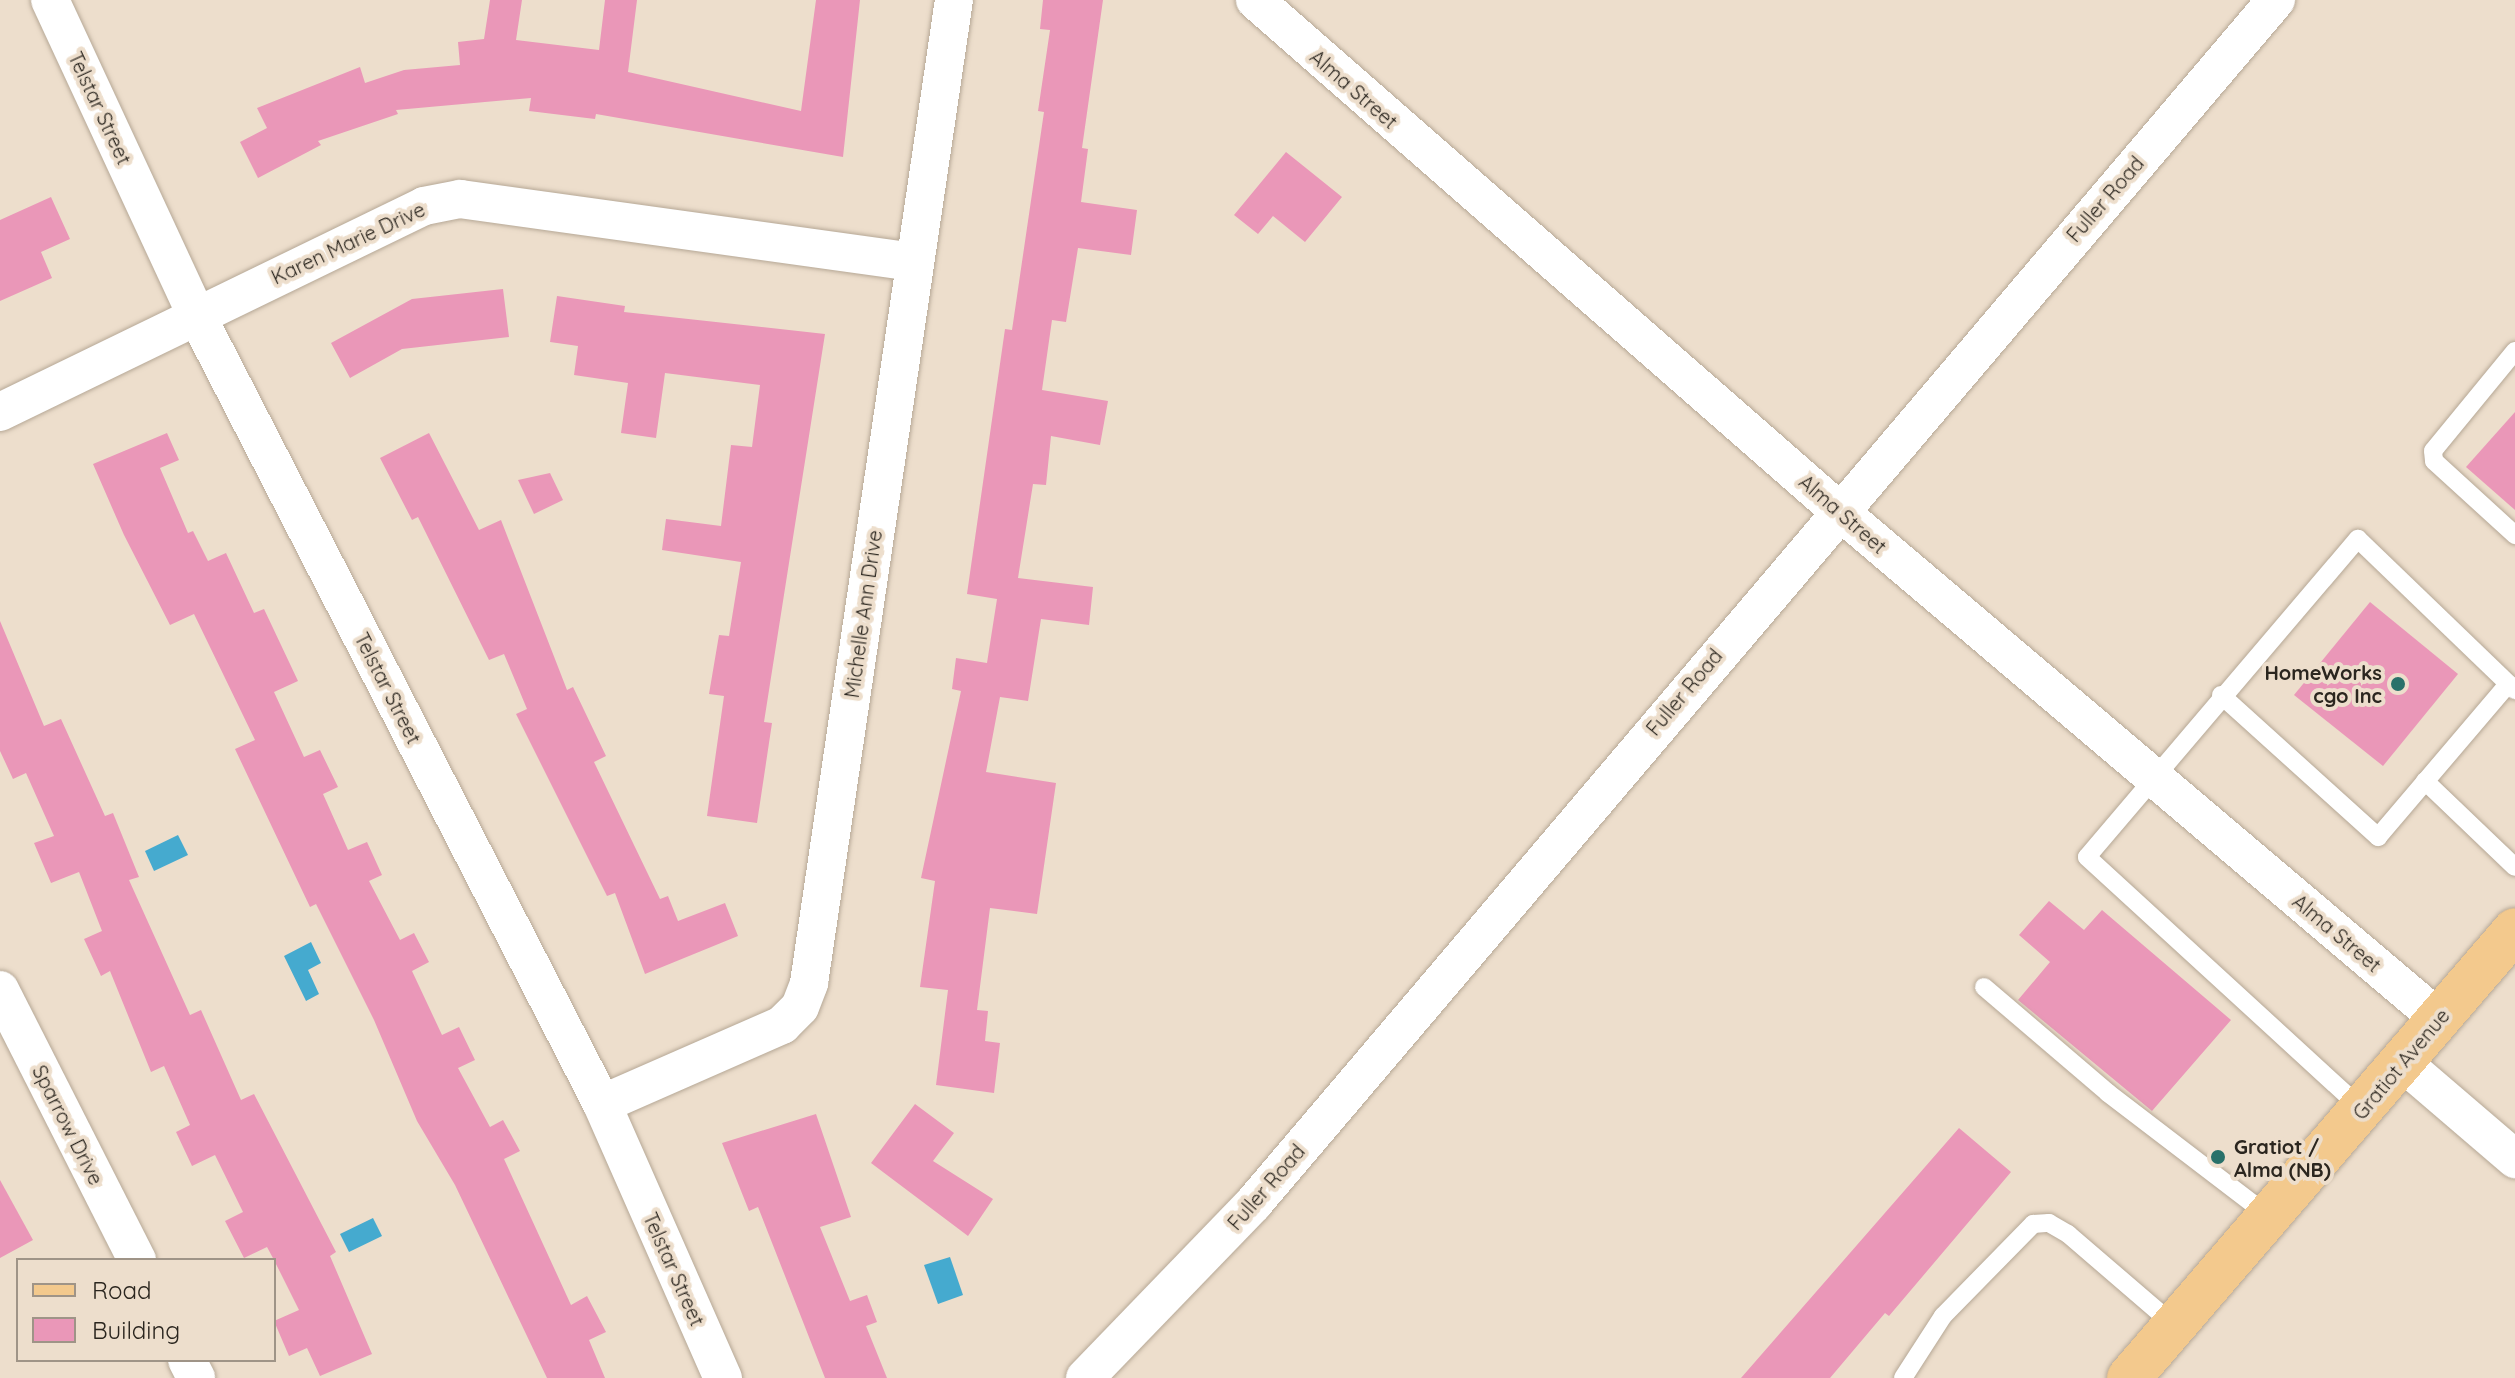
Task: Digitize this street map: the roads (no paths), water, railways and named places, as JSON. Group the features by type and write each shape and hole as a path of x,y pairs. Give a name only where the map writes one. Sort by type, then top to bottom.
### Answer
{"main road":[{"name":"Gratiot Avenue","path":"2129,1378 2515,930"}],"street":[{"name":"Telstar Street","path":"50,0 196,314 602,1104 723,1378"},
{"name":"Michelle Ann Drive","path":"602,1104 782,1025 800,1007 809,983 954,0"},
{"name":"Alma Street","path":"1255,0 1838,510 2439,1019"},
{"name":"Fuller Road","path":"1085,1378 1253,1204 1838,510 2276,0"},
{"name":"Karen Marie Drive","path":"0,412 196,314 424,206 460,199 914,262"},
{"name":"Sparrow Drive","path":"0,990 136,1258"},
{"path":"2403,1063 2515,1159"}],"lane":[{"path":"2515,351 2433,451 2434,461 2515,535"},
{"path":"2221,695 2378,837 2512,687 2358,539 2221,695 2155,779 2087,857 2363,1110"},
{"path":"2425,781 2515,867"},
{"path":"1984,987 2108,1093 2270,1217"},
{"path":"1903,1378 1943,1316 2033,1224 2049,1223 2068,1234 2175,1326"}],"water":[{"path":"178,835 188,855 154,871 145,851"},
{"path":"311,942 321,963 308,970 319,994 306,1001 284,956"},
{"path":"373,1218 382,1236 349,1252 340,1234"},
{"path":"950,1257 963,1295 938,1304 924,1265"}],"place":[{"name":"HomeWorks cgo Inc","path":"2398,684"},
{"name":"Gratiot / Alma (NB)","path":"2218,1157"}]}
